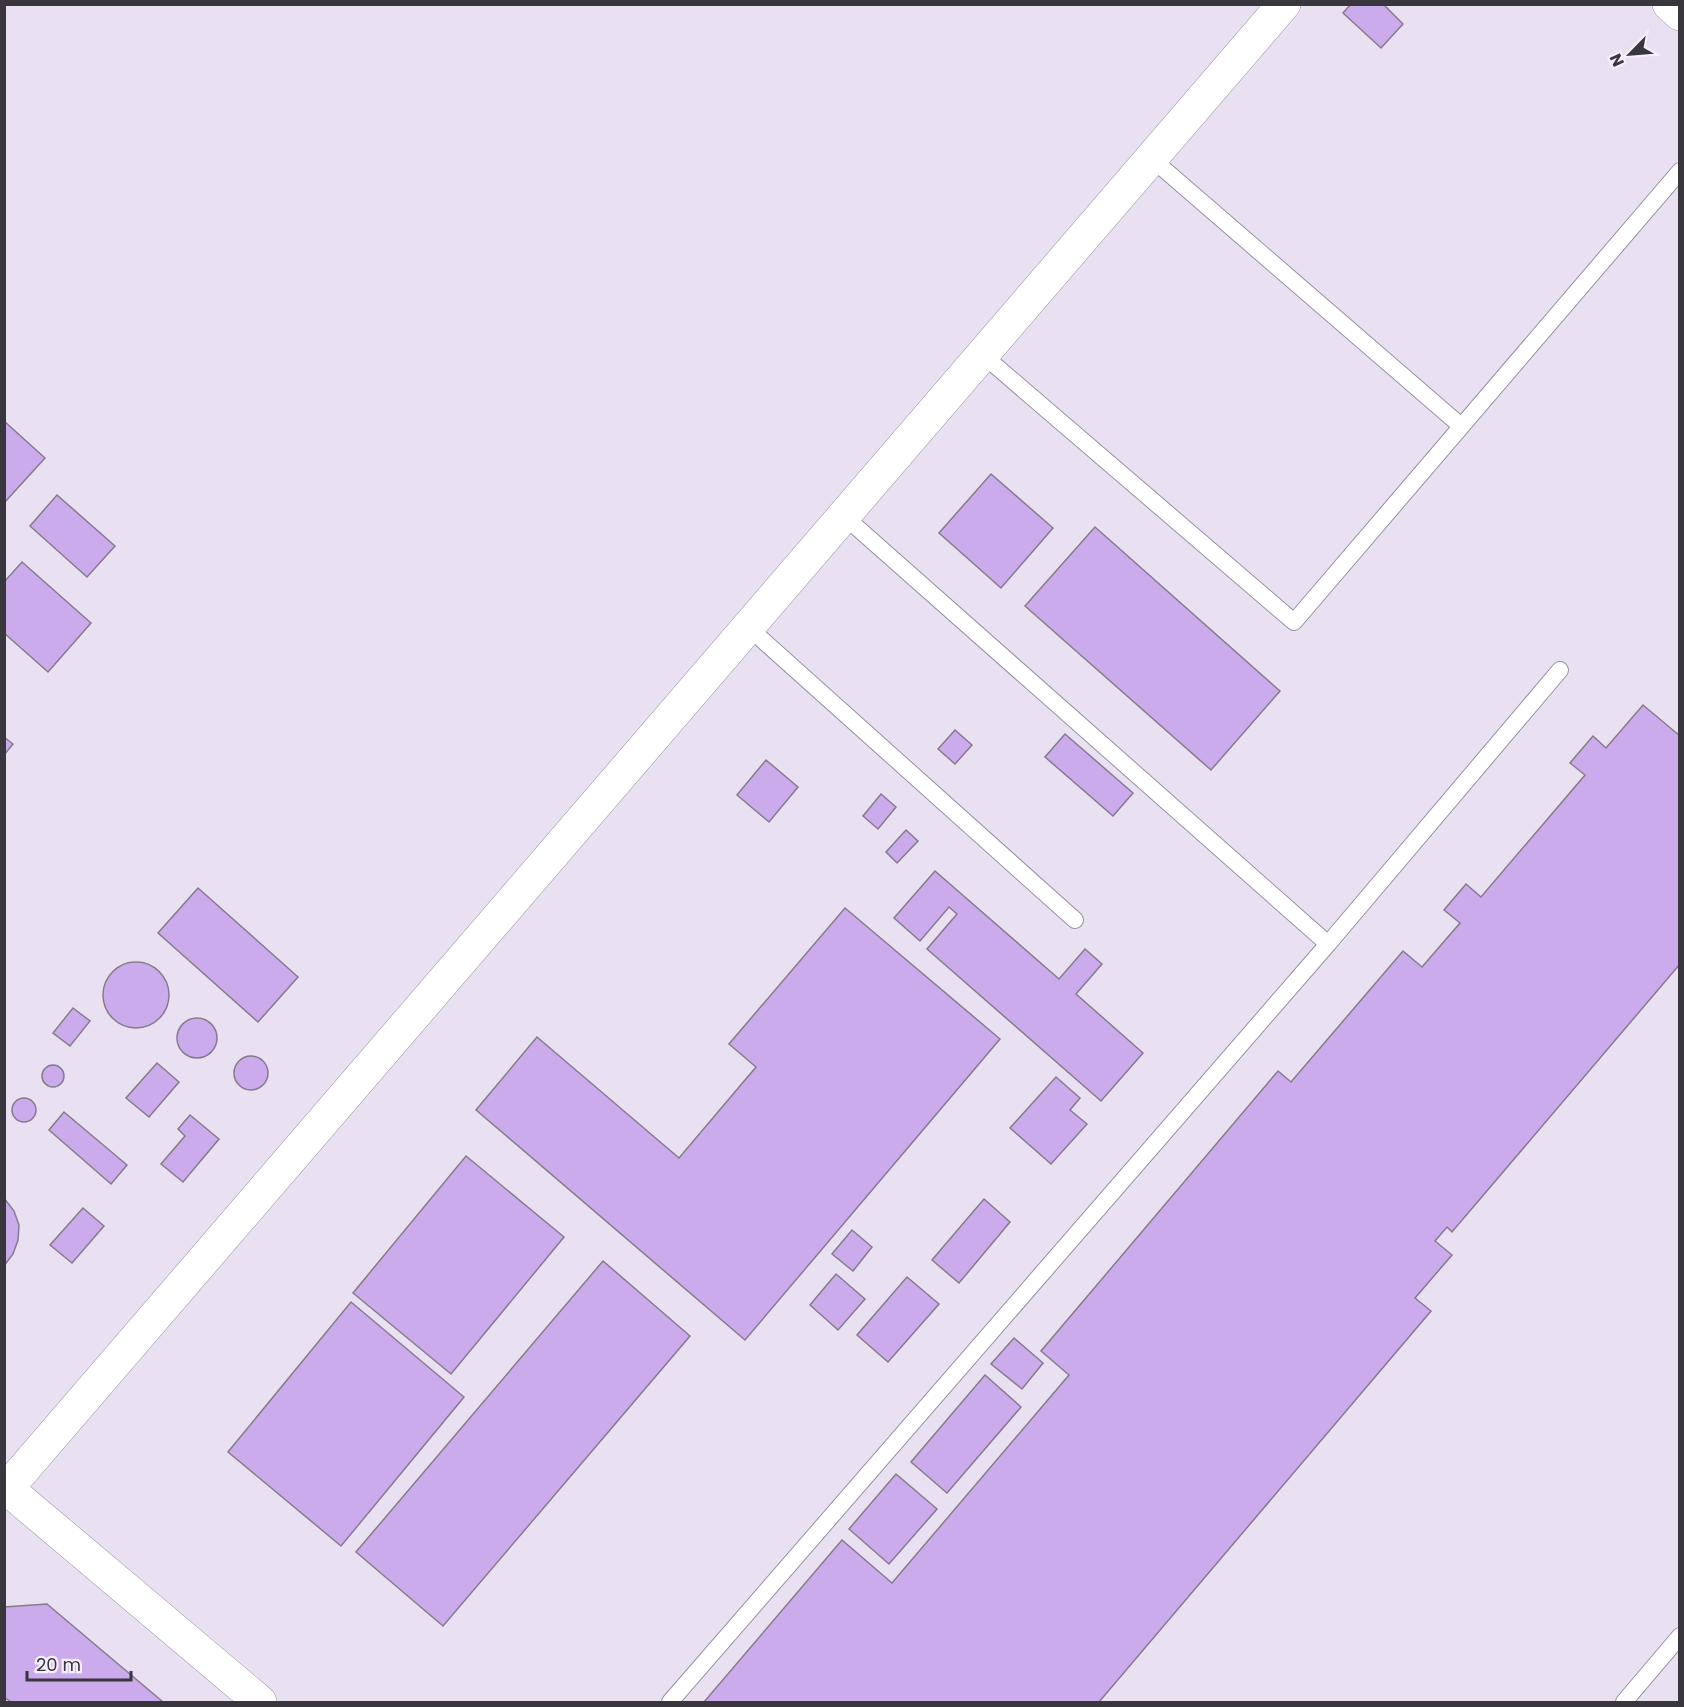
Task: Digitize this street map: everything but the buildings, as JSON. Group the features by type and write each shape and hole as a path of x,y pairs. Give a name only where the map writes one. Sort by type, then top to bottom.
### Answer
{"street":[{"path":"260,1702 6,1489 1284,4"},
{"path":"1669,4 1680,14"}],"lane":[{"path":"1151,158 1461,426"},
{"path":"983,355 1294,622 1680,171"},
{"path":"844,516 1328,944"},
{"path":"748,627 1075,920"},
{"path":"670,1702 1328,944 1560,670"},
{"path":"1624,1702 1680,1636"}]}
